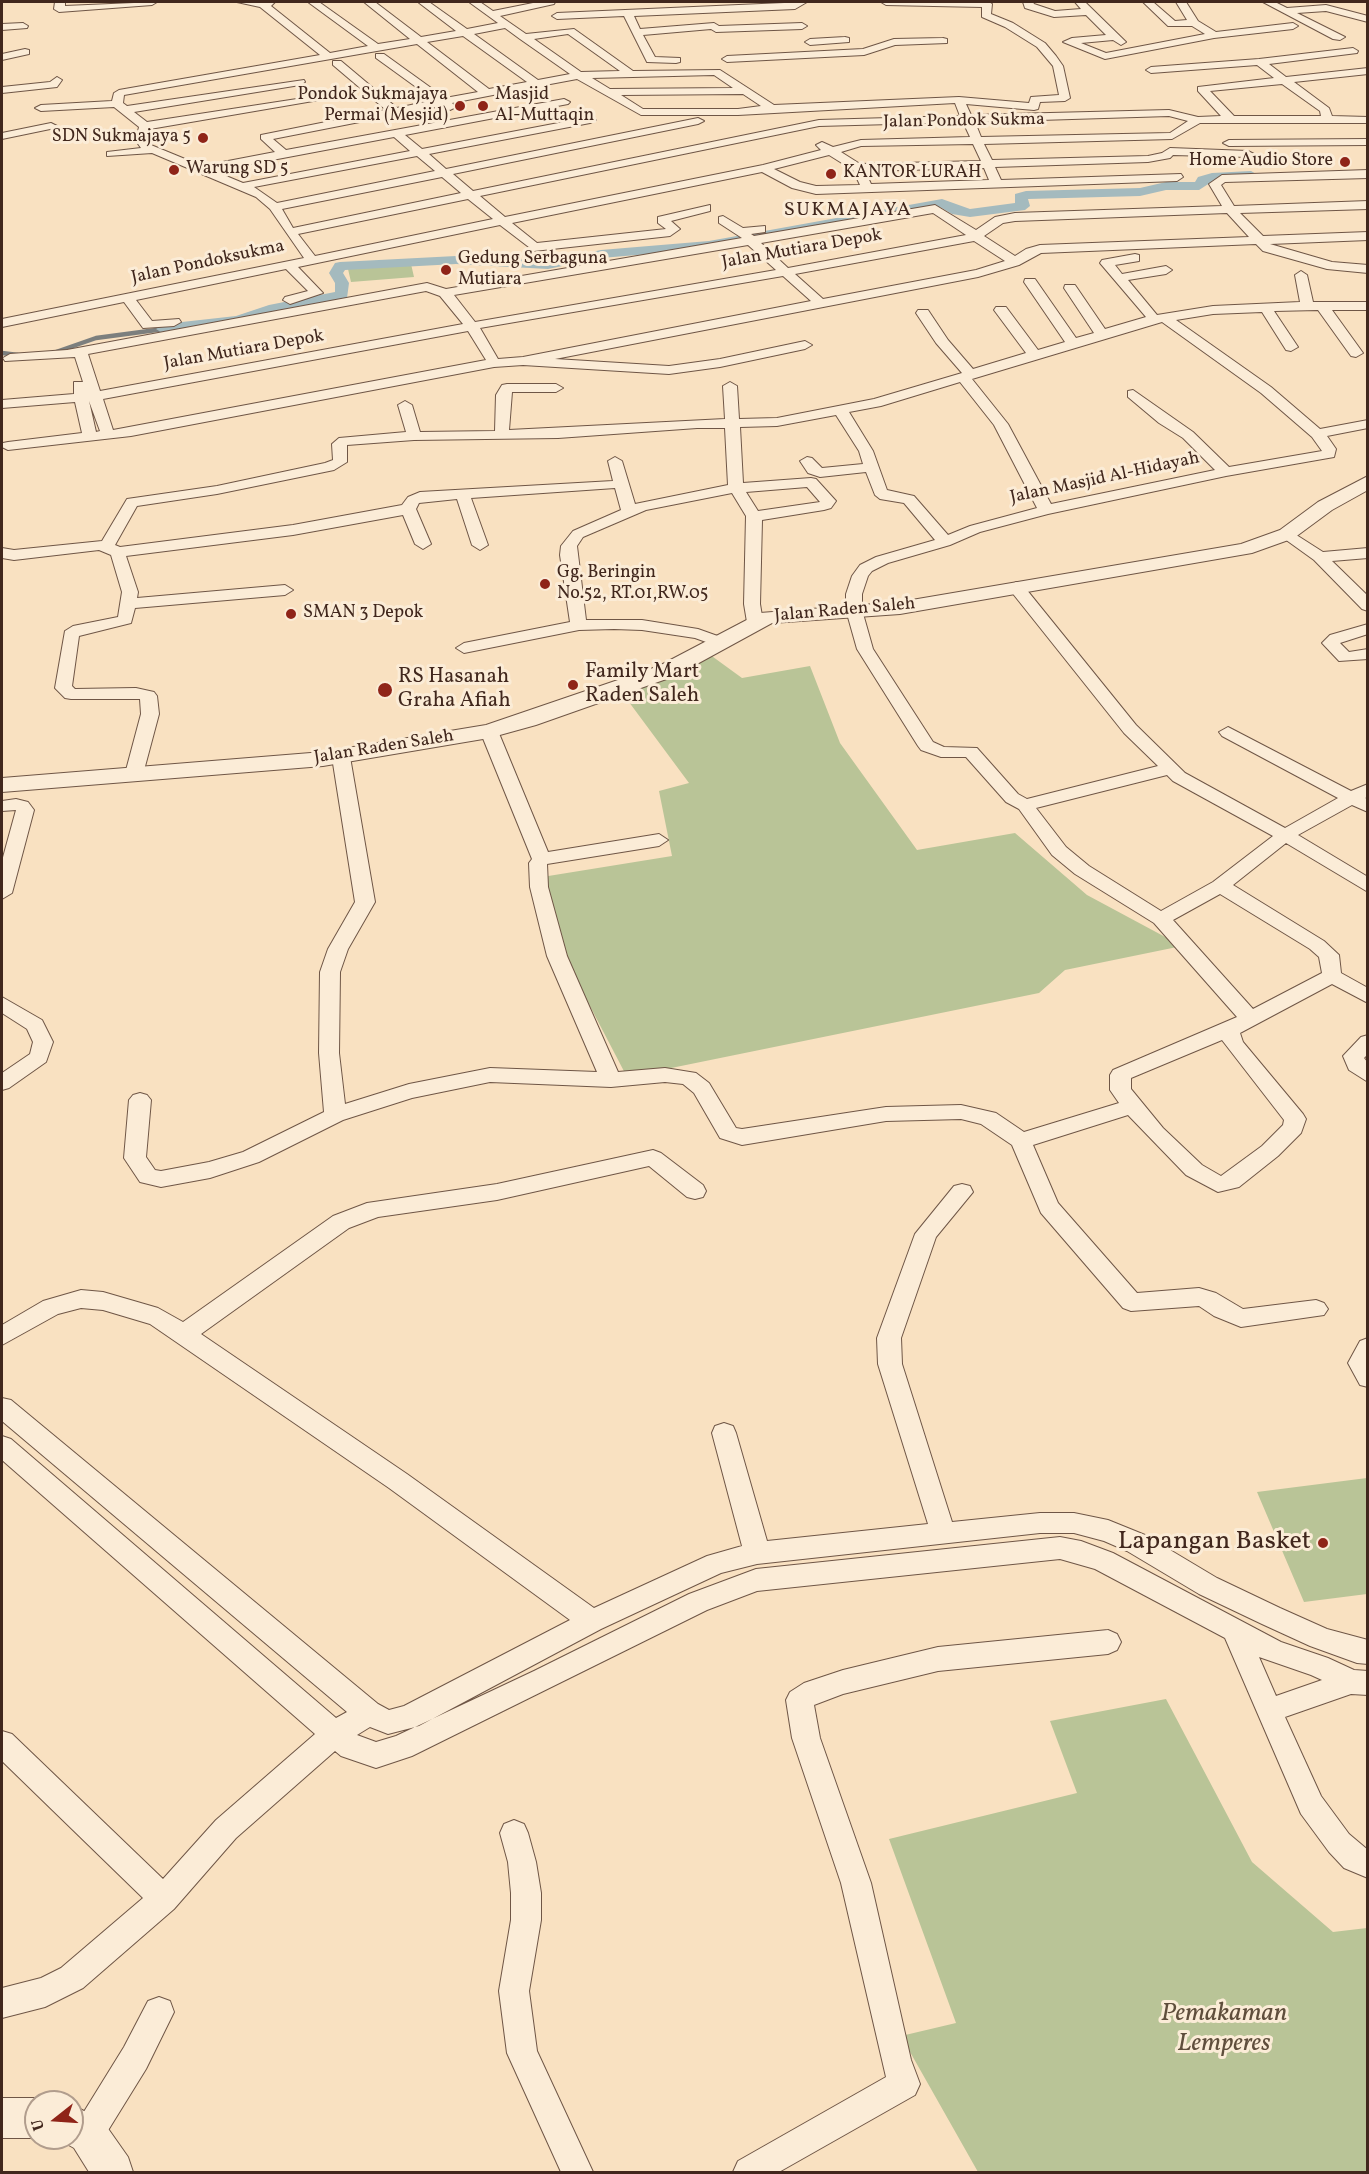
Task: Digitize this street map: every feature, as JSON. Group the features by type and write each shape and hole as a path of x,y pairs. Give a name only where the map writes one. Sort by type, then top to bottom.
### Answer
{"street":[{"path":"60,2 59,9 152,2"},
{"path":"242,2 268,3 265,6 280,19 396,112"},
{"path":"313,2 468,119"},
{"path":"369,2 488,94"},
{"path":"396,134 446,173 531,246 537,248 670,232 674,230 662,221 664,219 706,208 630,149 462,32 423,2"},
{"path":"474,2 579,75 641,112 738,112 772,108 959,100 1034,107 1035,99 1065,98 1058,66 1041,45 1009,25 986,15 987,4 886,2"},
{"path":"1028,2 1029,6 1054,14 1088,12"},
{"path":"1080,2 1114,37 1156,70 1259,62 1353,51"},
{"path":"1148,2 1172,24 1194,23"},
{"path":"1181,2 1194,23 1214,34"},
{"path":"1268,2 1340,37"},
{"path":"493,14 543,3"},
{"path":"524,37 665,7 708,10 799,4 802,26 810,42 821,56"},
{"path":"749,8 765,43"},
{"path":"1285,11 1326,8 1368,18"},
{"path":"708,10 720,40 716,72"},
{"path":"628,14 637,32 645,61 684,60"},
{"path":"557,16 583,25 631,74"},
{"path":"326,103 145,126 120,107 119,93 425,44 462,32 507,25"},
{"path":"2,27 23,26"},
{"path":"720,40 765,43 802,26"},
{"path":"1068,42 1100,55 1134,51 1214,34 1293,26"},
{"path":"637,32 765,43 821,56 864,52 894,42 943,41"},
{"path":"1041,45 1114,37"},
{"path":"810,42 845,40"},
{"path":"1179,45 1208,66"},
{"path":"2,57 26,52"},
{"path":"1259,62 1325,110 1327,119"},
{"path":"286,68 347,121"},
{"path":"1230,119 1202,89 1368,71"},
{"path":"283,154 261,133 347,121 579,75 716,72 858,168 868,190"},
{"path":"41,108 120,107 300,82"},
{"path":"2,90 55,83 50,100"},
{"path":"608,92 745,91"},
{"path":"959,100 990,163 997,184"},
{"path":"198,170 564,102"},
{"path":"290,232 470,194 630,149 738,112"},
{"path":"275,207 446,173 819,123 1169,113 1197,120 1368,120"},
{"path":"243,186 590,120"},
{"path":"858,168 1148,159 1166,156 1174,143 1197,120"},
{"path":"2,136 51,126"},
{"path":"145,126 142,141 151,150 260,194 275,207 290,232 311,259"},
{"name":"Jalan Pondok Sukma","path":"422,236 501,221 670,181 764,168 830,150 877,142 1174,143"},
{"path":"1174,143 1368,142"},
{"path":"1174,143 1248,154"},
{"path":"111,154 151,150"},
{"path":"1368,166 1294,171 1216,181 1215,184 1230,210 1267,248 1331,266 1368,269"},
{"path":"764,168 809,189 868,190 1177,177"},
{"path":"1294,171 1368,174"},
{"name":"Jalan Mutiara Depok","path":"2,404 88,394 470,324 641,298 974,237 999,220 1015,217 1368,205"},
{"path":"445,293 746,236 932,206 974,237 1015,262"},
{"path":"723,220 746,236 821,304"},
{"name":"Jalan Pondoksukma","path":"2,323 422,236"},
{"path":"8,446 90,438 494,363 523,361 978,273 1015,262 1030,252 1050,248 1368,236"},
{"path":"1159,255 1107,262 1118,278 1159,318 1266,390 1317,434 1368,424"},
{"path":"128,298 148,325 153,326 317,295 289,265"},
{"path":"1118,278 1166,270"},
{"path":"1301,275 1307,306"},
{"path":"1030,282 1073,343"},
{"path":"10,358 73,353 427,287 440,289 445,293 470,324 494,363"},
{"path":"1070,288 1102,334"},
{"path":"1322,306 1356,353"},
{"path":"134,774 150,714 148,696 136,693 71,694 63,688 71,634 79,629 125,621 130,592 112,549 132,502 217,490 329,467 340,462 339,444 344,441 414,436 558,434 697,424 777,422 876,403 1159,318 1213,310 1264,307 1368,306"},
{"path":"1264,307 1291,347"},
{"path":"1001,310 1034,354"},
{"path":"923,313 1001,424 1046,510"},
{"path":"523,361 669,370 720,363 805,345"},
{"path":"73,353 88,394 108,435"},
{"path":"730,386 736,488 754,516 752,604 755,622"},
{"path":"502,434 504,395 507,388 556,388"},
{"path":"1133,393 1164,420 1188,435 1226,472"},
{"path":"88,394 90,438"},
{"name":"Jalan Mutiara Depok","path":"2,396 88,394"},
{"path":"405,405 414,436"},
{"path":"840,410 866,451 880,492 885,496 909,499 945,542"},
{"name":"Jalan Masjid Al-Hidayah","path":"854,610 854,594 860,576 866,568 882,560 945,542 975,529 1046,510 1226,472 1329,454 1329,449 1317,434"},
{"path":"615,461 629,511"},
{"path":"807,461 813,471 820,473 872,467"},
{"path":"579,625 568,555 570,546 578,534 629,511 736,488 790,481 811,482 828,501 826,505 819,507 754,516"},
{"name":"Jalan Raden Saleh","path":"2,785 241,768 341,757 489,730 624,687 666,671 755,622 776,616 900,608 1016,586 1210,557 1245,549 1287,534 1325,506 1368,482"},
{"path":"423,544 408,508 412,500 418,497 612,485"},
{"path":"463,495 480,545"},
{"path":"2,553 14,555 112,549 293,530 408,508"},
{"path":"1287,534 1320,557 1368,606"},
{"path":"1320,557 1368,553"},
{"path":"1016,586 1130,729 1169,769 1201,791 1285,836 1368,886"},
{"path":"129,604 285,590"},
{"path":"854,610 865,649 927,746 941,752 971,753 1012,798 1025,806 1059,851 1082,870 1161,919 1250,1019"},
{"path":"464,648 579,625 642,625 698,634 720,642"},
{"path":"1368,629 1336,638 1330,643 1345,657 1368,654"},
{"path":"489,730 541,859 537,873 546,923 589,1036 610,1080"},
{"path":"1228,732 1362,798"},
{"path":"335,1115 329,1053 330,972 338,949 365,902 341,757"},
{"path":"1025,806 1169,769"},
{"path":"1161,919 1220,886 1285,836 1362,798"},
{"path":"2,806 16,804 25,810 2,893"},
{"path":"541,859 659,840"},
{"path":"1220,886 1317,945 1329,955 1332,976"},
{"path":"1332,976 1368,997"},
{"path":"1229,1030 1233,1044 1295,1119 1293,1128 1270,1151 1231,1182 1218,1184 1194,1170 1155,1133 1132,1107 1121,1090 1120,1075 1144,1063 1229,1030 1332,976"},
{"path":"2,1004 35,1025 43,1042 39,1057 2,1083"},
{"path":"1368,1042 1353,1056 1356,1065 1368,1076"},
{"path":"140,1100 135,1158 148,1176 161,1179 210,1170 251,1157 335,1115 409,1091 490,1075 610,1080 665,1075 689,1078 702,1088 728,1133 742,1137 886,1114 927,1111 961,1112 988,1118 1021,1141 1049,1207 1131,1302 1199,1297 1208,1299 1222,1310 1241,1318 1316,1309"},
{"path":"1021,1141 1132,1107"},
{"path":"182,1335 341,1222 375,1209 497,1192 653,1158 695,1191"},
{"path":"943,1532 890,1364 889,1338 926,1234 962,1192"},
{"path":"2,1336 51,1307 81,1299 121,1305 158,1317 398,1481 592,1622"},
{"path":"1368,1347 1360,1363 1368,1378"},
{"path":"2,1407 368,1713 388,1722 409,1717 592,1622 716,1564 757,1553 1040,1523 1074,1523 1136,1543 1208,1586 1319,1638 1356,1651 1368,1652"},
{"path":"724,1432 757,1553"},
{"path":"2,1446 335,1734 351,1747 376,1755 402,1747 698,1602 756,1580 1060,1548 1081,1552 1104,1561 1273,1651 1359,1682"},
{"path":"1081,1552 1087,1526"},
{"path":"1236,1633 1268,1711 1311,1805 1324,1827 1354,1858 1368,1865"},
{"path":"749,2172 904,2084 896,2060 855,1883 806,1738 800,1700 813,1691 843,1682 938,1659 1108,1642"},
{"path":"1268,1711 1359,1682"},
{"path":"2,2003 45,1992 72,1978 164,1899 226,1829 335,1734 368,1713"},
{"path":"402,1747 409,1717"},
{"path":"2,1743 164,1899"},
{"path":"514,1833 522,1862 526,1893 526,1920 514,1991 522,2053 577,2172"},
{"path":"84,2125 135,2058 159,2012"},
{"path":"2,2118 24,2118"},
{"path":"84,2135 113,2172"}],"green space":[{"path":"411,264 414,277 351,282 348,269"},
{"path":"709,654 742,678 810,666 840,743 917,850 1015,833 1087,895 1182,946 1065,970 1039,993 627,1077 556,941 536,878 672,856 659,791 689,783 623,694"},
{"name":"Lapangan Basket","path":"1367,1478 1367,1594 1304,1602 1257,1492"},
{"name":"Pemakaman Lemperes","path":"1166,1699 1252,1862 1333,1932 1367,1928 1367,2172 978,2172 901,2036 956,2023 889,1839 1077,1793 1050,1721"}],"waterway":[{"path":"164,329 239,320 269,309 342,295 342,283 336,273 340,266 456,260 548,265 601,254 709,245 942,203 957,211 970,213 1020,207 1023,206 1020,197 1026,195 1140,192 1166,186 1199,186 1203,180 1212,177 1251,175"},
{"path":"56,352 96,338 164,329"},
{"path":"2,353 18,355"}],"place":[{"name":"Pondok Sukmajaya Permai (Mesjid)","path":"460,106"},
{"name":"Masjid Al-Muttaqin","path":"483,106"},
{"name":"SDN Sukmajaya 5","path":"203,138"},
{"name":"Home Audio Store","path":"1345,162"},
{"name":"Warung SD 5","path":"174,170"},
{"name":"KANTOR LURAH","path":"831,174"},
{"name":"Gedung Serbaguna Mutiara","path":"446,270"},
{"name":"Gg. Beringin No.52, RT.01,RW.05","path":"545,584"},
{"name":"SMAN 3 Depok","path":"291,614"},
{"name":"Family Mart Raden Saleh","path":"573,685"},
{"name":"RS Hasanah Graha Afiah","path":"385,690"},
{"name":"Lapangan Basket","path":"1323,1543"}],"district":[{"name":"SUKMAJAYA","path":"848,211"}]}
